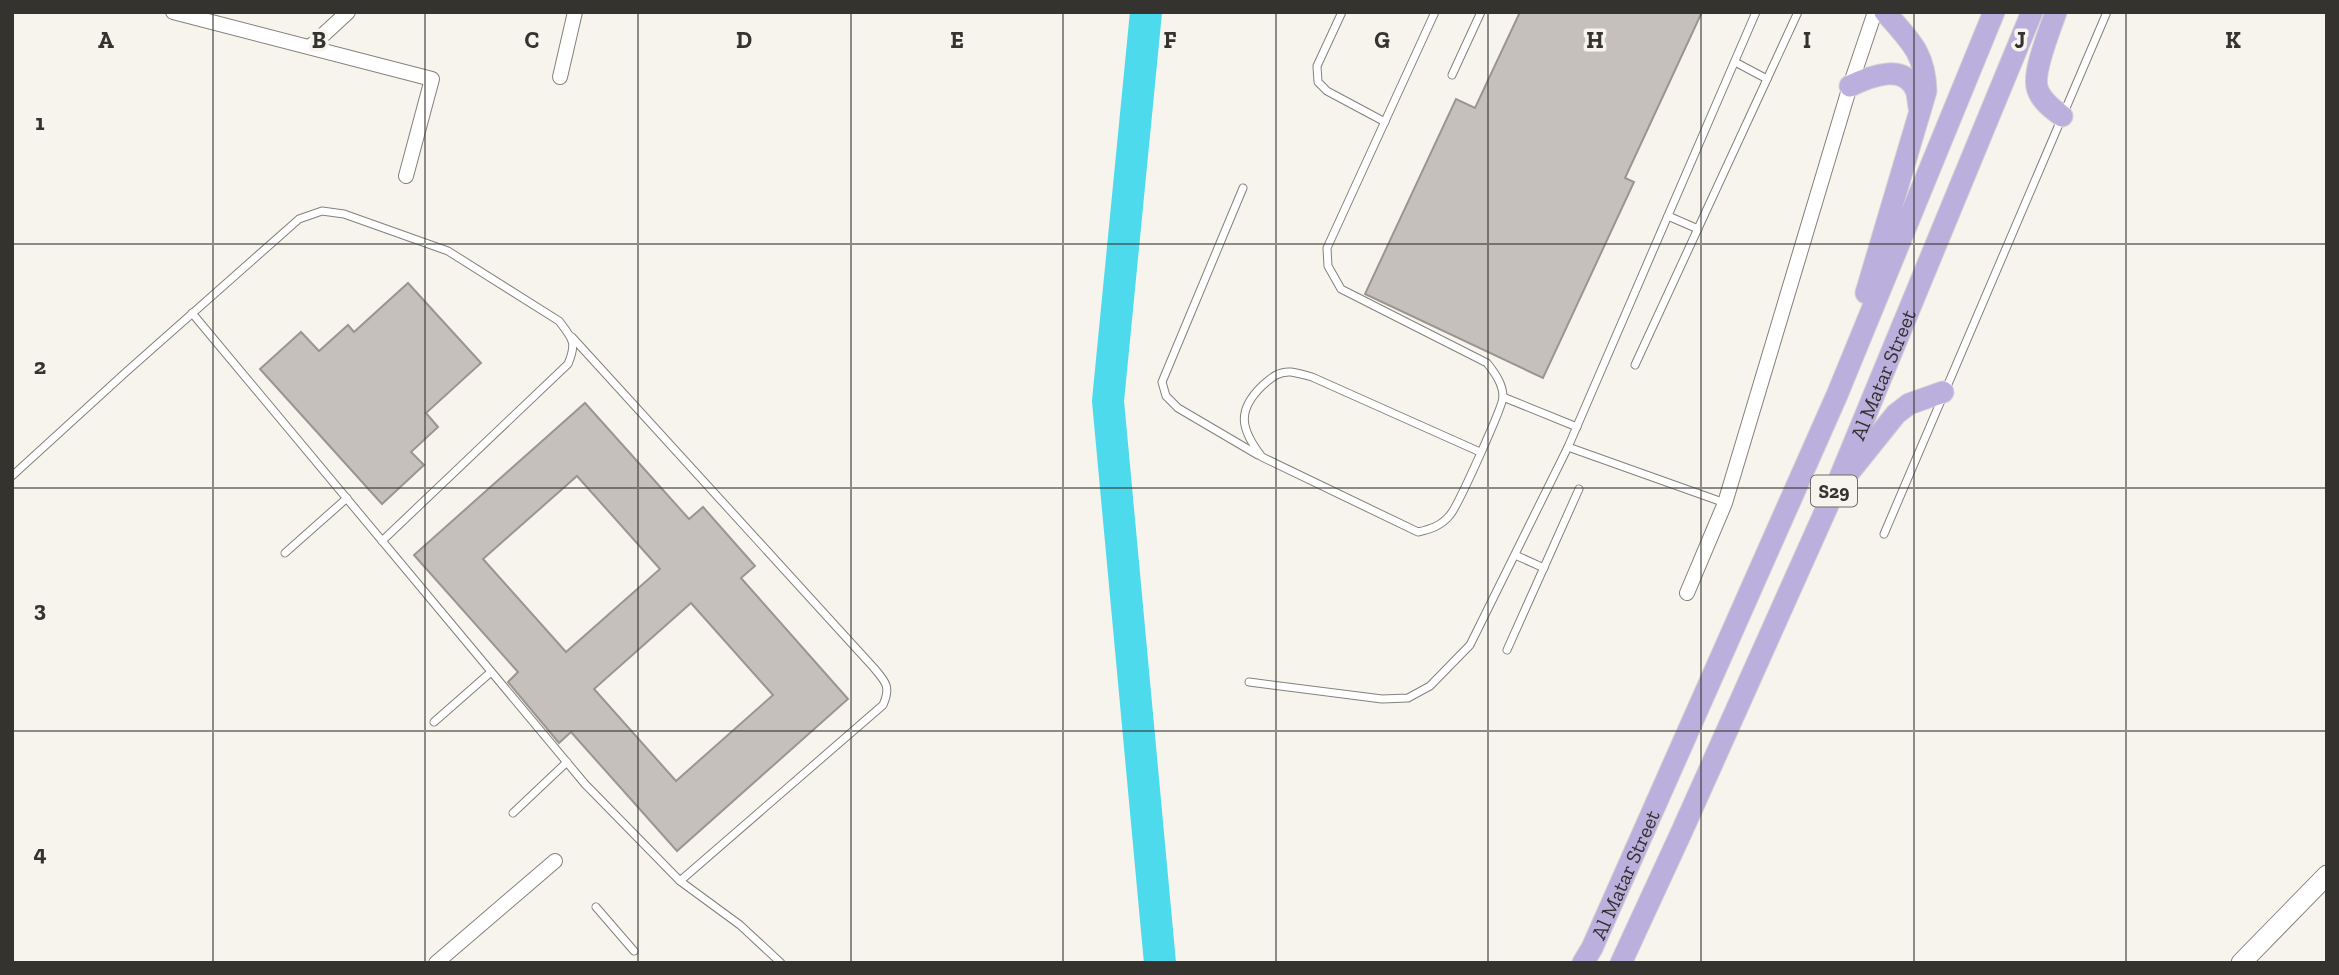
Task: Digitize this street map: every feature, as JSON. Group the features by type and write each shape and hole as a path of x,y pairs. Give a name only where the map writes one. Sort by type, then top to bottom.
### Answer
{"main road":[{"path":"1837,395 1926,91 1921,57 1885,12"},
{"name":"Al Matar Street","path":"1583,963 1837,395 1994,12"},
{"name":"Al Matar Street","path":"1621,963 1833,494 2032,12"},
{"path":"2056,12 2036,75 2037,86 2048,105 2062,116"},
{"path":"1850,86 1879,74 1895,74 1906,79 1916,89 1919,108"},
{"path":"1833,494 1896,414 1909,404 1943,392"}],"street":[{"path":"173,12 432,79 406,176"},
{"path":"310,47 348,12"},
{"path":"560,77 575,12"},
{"path":"1687,593 1725,503 1850,86 1875,12"},
{"path":"436,963 555,861"},
{"path":"2241,963 2327,875"}],"lane":[{"path":"1342,12 1317,66 1318,82 1327,91 1385,122"},
{"path":"1243,188 1162,382 1166,396 1178,408 1262,457 1418,532 1438,527 1451,514 1503,397 1499,378 1487,363 1341,289 1328,266 1327,248 1435,12"},
{"path":"1452,75 1481,12"},
{"path":"1249,682 1382,699 1408,698 1430,686 1470,645 1568,447 1756,12"},
{"path":"1636,365 1798,12"},
{"path":"1884,534 2107,12"},
{"path":"1735,62 1767,79"},
{"path":"12,476 299,219 322,211 348,216 448,251 559,321 885,681 888,694 883,705 680,881"},
{"path":"1668,216 1698,229"},
{"path":"192,313 585,784 680,881 740,925 780,963"},
{"path":"382,541 568,365 574,349 572,337"},
{"path":"1262,457 1249,440 1244,422 1249,398 1273,375 1289,372 1312,377 1480,452"},
{"path":"1503,397 1577,427"},
{"path":"1568,447 1725,503"},
{"path":"1507,650 1579,489"},
{"path":"285,553 346,498"},
{"path":"1515,555 1544,568"},
{"path":"434,722 491,672"},
{"path":"513,813 567,762"},
{"path":"596,907 634,951"}],"building":[{"path":"1520,12 1702,12 1625,178 1634,182 1543,378 1365,294 1456,99 1475,108"},
{"path":"408,283 481,363 426,413 438,427 411,452 424,465 382,504 260,369 301,332 319,351 348,325 354,332"},
{"path":"585,403 689,519 703,507 755,566 741,578 848,699 677,851 571,732 559,743 508,682 518,672 414,555","holes":["577,476 660,569 566,652 483,559","691,603 773,695 676,781 594,689"]}],"waterway":[{"path":"1146,12 1108,401 1160,963"}]}
